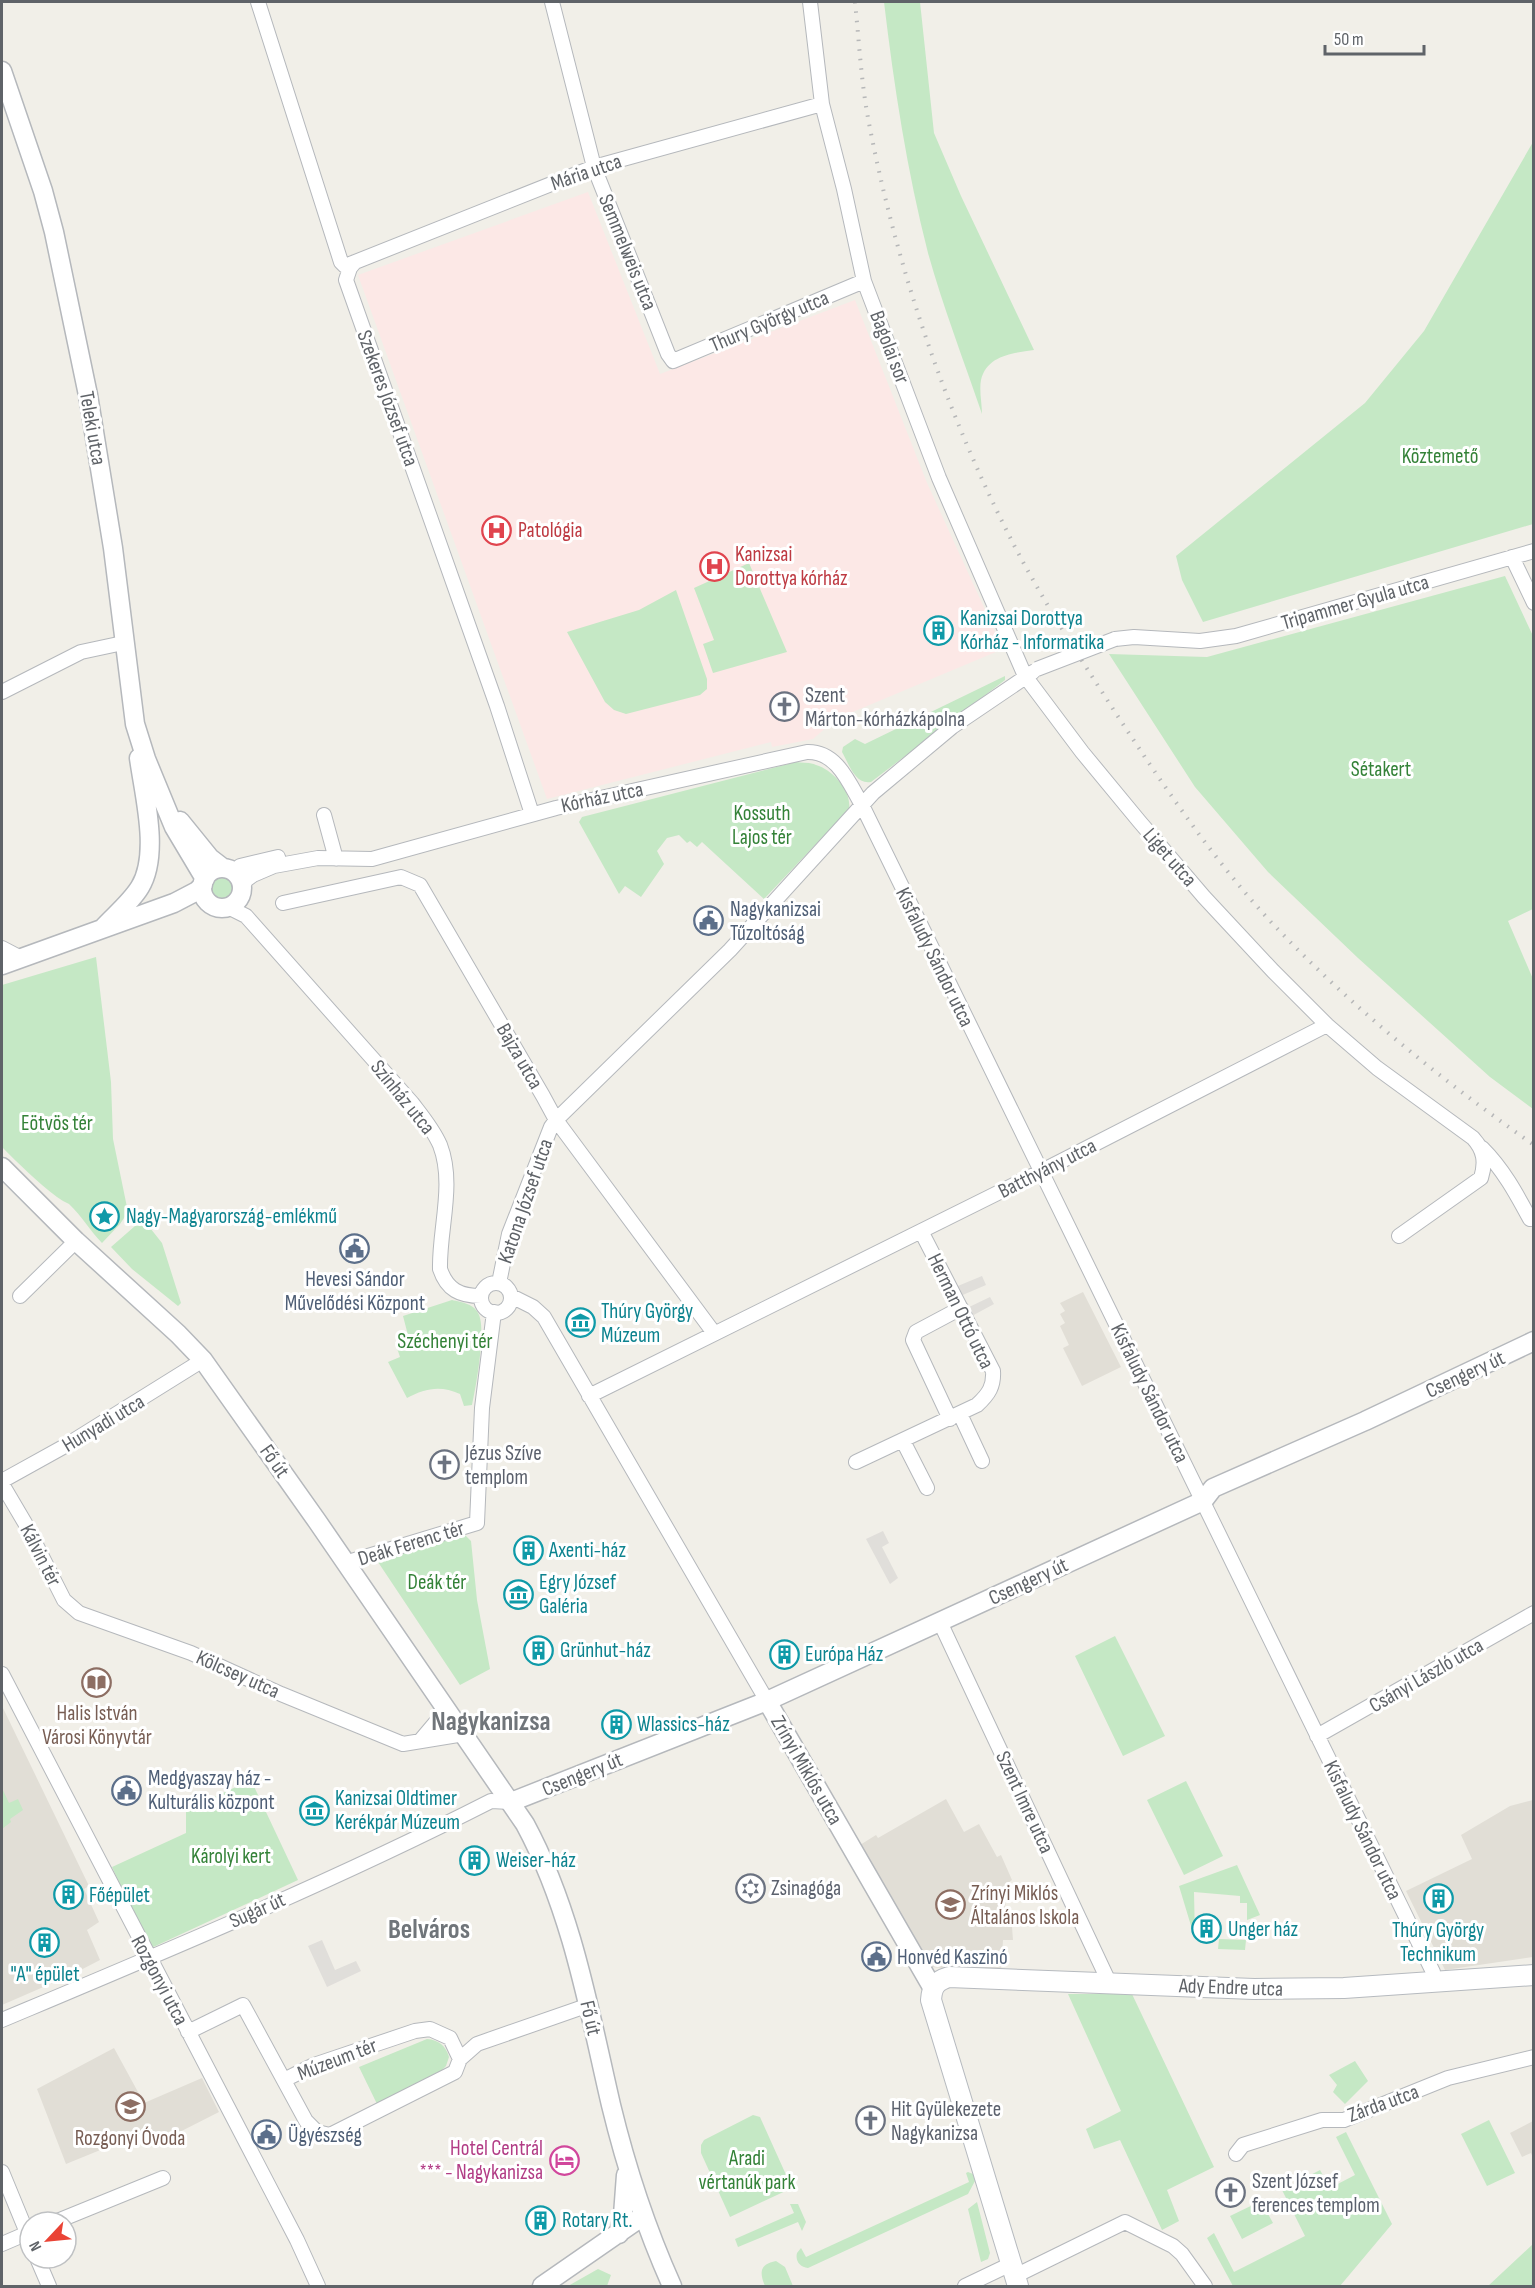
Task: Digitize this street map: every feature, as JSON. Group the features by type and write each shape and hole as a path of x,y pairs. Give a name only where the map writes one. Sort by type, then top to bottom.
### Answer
{"main road":[{"name":"Ady Endre utca","path":"932,1987 938,1980 949,1977 1254,1989 1344,1988 1533,1975"},
{"name":"Zrínyi Miklós utca","path":"932,1987 933,2010 980,2158 1014,2276"}],"street":[{"path":"258,2 341,262 345,266 356,262"},
{"name":"Semmelweis utca","path":"552,2 594,167 668,354 673,360"},
{"name":"Bagolai sor","path":"810,2 822,104 864,281 939,477 1031,673"},
{"name":"Teleki utca","path":"2,71 43,191 54,232 88,395 101,471 135,724 177,834 204,882"},
{"name":"Mária utca","path":"356,262 594,167 822,104"},
{"name":"Szekeres József utca","path":"356,262 350,268 346,280 481,661 532,814"},
{"name":"Thury György utca","path":"673,360 864,281"},
{"name":"Tripammer Gyula utca","path":"1031,673 1115,639 1134,637 1175,641 1215,640 1244,634 1533,551"},
{"path":"1512,557 1533,603"},
{"path":"2,692 81,652 123,642"},
{"path":"555,1120 730,950 873,792 951,727 1031,673"},
{"name":"Liget utca","path":"1031,673 1089,761 1204,897 1327,1025"},
{"path":"103,928 134,896 147,872 150,843 135,724"},
{"name":"Kórház utca","path":"231,900 246,880 266,869 318,858 362,860 381,856 532,814 807,752 815,752 830,758 842,770 862,805"},
{"name":"Teleki utca","path":"159,790 186,830 210,858 228,870"},
{"name":"Kisfaludy Sándor utca","path":"862,805 1433,1972 1432,1982"},
{"path":"324,815 336,859"},
{"name":"Kórház utca","path":"228,870 298,853 306,853 318,858"},
{"path":"2,965 103,928 174,903 197,891 212,871 228,870 241,882 231,900 103,928"},
{"name":"Bajza utca","path":"283,903 401,878 420,885 555,1120 714,1333"},
{"path":"204,882 205,898 231,900"},
{"name":"Színház utca","path":"231,900 412,1102 430,1127 443,1154 446,1174 440,1269 443,1279 453,1290 463,1295 482,1296"},
{"path":"2,948 21,958"},
{"path":"1327,1025 1377,1068 1473,1138 1510,1181 1530,1219"},
{"name":"Batthyány utca","path":"589,1396 1040,1172 1327,1025"},
{"name":"Katona József utca","path":"499,1283 509,1234 550,1127 555,1120"},
{"path":"1399,1236 1481,1178 1484,1160 1482,1148"},
{"path":"2,1167 76,1241 178,1334 203,1360"},
{"name":"Herman Ottó utca","path":"856,1462 955,1417 985,1397 994,1382 993,1371 921,1231"},
{"path":"20,1296 76,1241"},
{"path":"499,1283 507,1288 511,1296 510,1304 505,1309 494,1312 483,1305 482,1296 485,1288 499,1283"},
{"name":"Zrínyi Miklós utca","path":"511,1296 533,1307 544,1317 932,1987"},
{"path":"961,1308 916,1332 915,1345 982,1461"},
{"name":"Deák Ferenc tér","path":"345,1563 477,1523 482,1408 494,1312"},
{"name":"Csengery út","path":"511,1802 767,1701 1203,1501 1213,1488 1365,1421 1533,1341"},
{"name":"Hunyadi utca","path":"2,1483 181,1376 203,1360"},
{"name":"Fő út","path":"203,1360 345,1563"},
{"path":"903,1441 927,1488"},
{"name":"Kálvin tér","path":"2,1483 61,1595"},
{"path":"345,1563 511,1802"},
{"name":"Kölcsey utca","path":"61,1595 68,1606 79,1613 191,1653 403,1744 464,1734"},
{"name":"Csányi László utca","path":"1317,1736 1533,1613"},
{"name":"Szent Imre utca","path":"940,1622 1109,1982"},
{"name":"Rozgonyi utca","path":"2,1674 297,2240 318,2286"},
{"path":"420,1741 447,1709"},
{"name":"Sugár út","path":"2,2020 150,1958 354,1867 491,1801 511,1802"},
{"name":"Fő út","path":"511,1802 534,1840 565,1921 589,2006 627,2164 653,2241 672,2286"},
{"path":"188,2032 243,2005 284,2080"},
{"name":"Múzeum tér","path":"460,2059 450,2038 430,2029 415,2031 314,2066 284,2080 311,2128 330,2135 455,2072 460,2059 477,2044 589,2006"},
{"name":"Zárda utca","path":"1236,2154 1243,2145 1322,2120 1344,2120 1448,2078 1533,2057"},
{"path":"618,2234 623,2215 627,2164"},
{"path":"2,2172 18,2210"},
{"path":"78,2213 163,2178"},
{"path":"542,2286 644,2216"},
{"path":"965,2286 1014,2276 1125,2222 1173,2246 1182,2254 1205,2286"},
{"path":"2,2244 18,2239"},
{"path":"42,2270 49,2286"}],"shaded area":[{"name":"Kanizsai Dorottya kórház","path":"588,192 660,374 855,300 927,483 1003,649 836,719 813,739 772,747 771,742 547,799 358,275"},
{"path":"982,1276 986,1285 958,1297 953,1288"},
{"path":"1083,1292 1121,1367 1082,1386 1063,1348 1069,1345 1060,1326 1065,1323 1060,1314 1065,1311 1060,1303"},
{"path":"990,1297 994,1304 970,1317 965,1309"},
{"path":"883,1531 889,1543 882,1547 898,1578 890,1584 866,1539"},
{"path":"2,1706 89,1886 84,1889 99,1922 87,1930 100,1960 2,2005"},
{"name":"Zrínyi Miklós Általános Iskola","path":"946,1799 964,1832 979,1824 997,1857 1001,1855 1012,1880 1008,1883 1003,1926 1012,1927 1013,1940 1003,1940 1001,1972 930,1967 860,1845 876,1835 878,1838"},
{"path":"1533,1800 1533,1957 1445,1970 1406,1891 1472,1859 1461,1835 1510,1806"},
{"path":"322,1940 335,1970 356,1961 361,1971 327,1987 308,1946"},
{"name":"Rozgonyi Óvoda","path":"114,2048 144,2103 202,2078 219,2112 150,2147 142,2133 66,2164 37,2089"},
{"path":"1533,2121 1533,2158 1531,2153 1522,2157 1510,2133"}],"green space":[{"path":"884,2 920,2 934,133 961,196 1034,350 1002,357 989,365 981,380 982,414 940,293 920,222 902,128"},
{"name":"Köztemető","path":"1533,142 1533,524 1203,622 1182,580 1176,556 1365,403 1424,331"},
{"path":"749,563 787,652 713,673 703,644 714,640 694,588"},
{"name":"Sétakert","path":"1505,576 1533,636 1533,909 1508,921 1533,979 1533,1109 1490,1077 1358,958 1268,872 1195,787 1109,654 1207,657"},
{"path":"676,590 707,679 707,689 700,695 626,714 614,710 605,702 567,632 639,610"},
{"path":"1005,676 1005,680 871,782 861,780 853,773 842,752 843,747 855,739 865,744"},
{"name":"Kossuth Lajos tér","path":"796,762 814,764 835,776 848,795 849,809 764,899 702,842 697,847 690,841 687,843 679,835 667,838 657,851 664,864 641,897 625,886 619,894 579,822 582,817"},
{"path":"222,878 230,881 233,889 230,897 222,900 214,897 211,889 214,881"},
{"name":"Eötvös tér","path":"96,957 111,1082 113,1139 128,1212 102,1243 69,1204 42,1185 2,1147 2,985"},
{"path":"143,1219 162,1243 181,1303 178,1306 132,1269 111,1247"},
{"name":"Széchenyi tér","path":"452,1300 475,1308 481,1323 480,1359 472,1405 464,1406 460,1394 446,1389 427,1390 407,1398 388,1362 400,1357 397,1348 410,1343 403,1316"},
{"name":"Deák tér","path":"464,1534 471,1541 477,1600 490,1669 460,1685 376,1559"},
{"path":"1115,1636 1165,1736 1123,1756 1075,1656"},
{"name":"Károlyi kert","path":"251,1780 298,1880 149,1949 112,1867 186,1833 186,1810"},
{"path":"1186,1781 1223,1856 1184,1875 1147,1800"},
{"path":"2,1788 9,1803 18,1799 23,1810 10,1819 11,1822 2,1829"},
{"path":"1237,1865 1260,1915 1247,1920 1247,1903 1240,1903 1240,1896 1194,1892 1195,1939 1179,1886"},
{"path":"1219,1939 1246,1940 1245,1950 1218,1949"},
{"path":"1068,1994 1132,1994 1214,2167 1167,2190 1179,2221 1162,2230 1120,2140 1094,2149 1086,2129 1121,2111"},
{"path":"427,2039 438,2042 446,2050 449,2057 446,2066 439,2073 377,2104 359,2067"},
{"path":"1355,2061 1368,2081 1345,2104 1333,2092 1337,2085 1329,2075"},
{"name":"Aradi vértanúk park","path":"753,2115 760,2117 792,2188 730,2217 701,2153 701,2145 704,2140"},
{"path":"1489,2120 1515,2173 1487,2186 1461,2134"},
{"path":"1346,2132 1392,2224 1340,2286 1233,2286 1207,2238 1214,2233 1234,2272 1305,2236 1282,2190 1320,2170 1330,2188 1355,2175 1336,2137"},
{"path":"966,2173 973,2174 975,2181 968,2194 808,2268 797,2261 797,2253 801,2248 806,2257 969,2182"},
{"path":"1261,2201 1273,2223 1242,2239 1230,2216"},
{"path":"977,2202 990,2253 988,2259 981,2262 968,2209"},
{"path":"790,2204 798,2204 806,2222 802,2231 798,2222 738,2247 735,2239 794,2213"},
{"path":"1533,2244 1533,2286 1488,2286"},
{"path":"776,2261 785,2267 793,2286 765,2286 762,2269 767,2264"},
{"path":"598,2269 611,2275 607,2286 568,2286"}],"railway":[{"path":"855,2 866,104 893,229 909,284 926,338 967,445 1026,568 1076,651 1170,794 1249,898 1301,953 1364,1012 1430,1068 1534,1145"}],"place":[{"name":"Patológia","path":"497,530"},
{"name":"Kanizsai Dorottya kórház","path":"714,566"},
{"name":"Kanizsai Dorottya Kórház - Informatika","path":"939,630"},
{"name":"Szent Márton-kórházkápolna","path":"784,707"},
{"name":"Nagykanizsai Tűzoltóság","path":"709,921"},
{"name":"Nagy-Magyarország-emlékmű","path":"105,1216"},
{"name":"Hevesi Sándor Művelődési Központ","path":"355,1248"},
{"name":"Thúry György Múzeum","path":"580,1323"},
{"name":"Jézus Szíve templom","path":"444,1465"},
{"name":"Axenti-ház","path":"528,1550"},
{"name":"Egry József Galéria","path":"518,1594"},
{"name":"Grünhut-ház","path":"539,1650"},
{"name":"Európa Ház","path":"784,1654"},
{"name":"Halis István Városi Könyvtár","path":"97,1682"},
{"name":"Wlassics-ház","path":"616,1724"},
{"name":"Medgyaszay ház - Kulturális központ","path":"127,1790"},
{"name":"Kanizsai Oldtimer Kerékpár Múzeum","path":"314,1810"},
{"name":"Weiser-ház","path":"475,1860"},
{"name":"Zsinagóga","path":"750,1888"},
{"name":"Főépület","path":"68,1895"},
{"name":"Thúry György Technikum","path":"1438,1899"},
{"name":"Zrínyi Miklós Általános Iskola","path":"950,1905"},
{"name":"Unger ház","path":"1207,1929"},
{"name":"\"A\" épület","path":"45,1943"},
{"name":"Honvéd Kaszinó","path":"876,1957"},
{"name":"Rozgonyi Óvoda","path":"130,2107"},
{"name":"Hit Gyülekezete Nagykanizsa","path":"870,2121"},
{"name":"Ügyészség","path":"267,2135"},
{"name":"Hotel Centrál *** - Nagykanizsa","path":"564,2160"},
{"name":"Szent József ferences templom","path":"1231,2193"},
{"name":"Rotary Rt.","path":"541,2220"}],"district":[{"name":"Nagykanizsa","path":"491,1721"},
{"name":"Belváros","path":"429,1929"}]}
